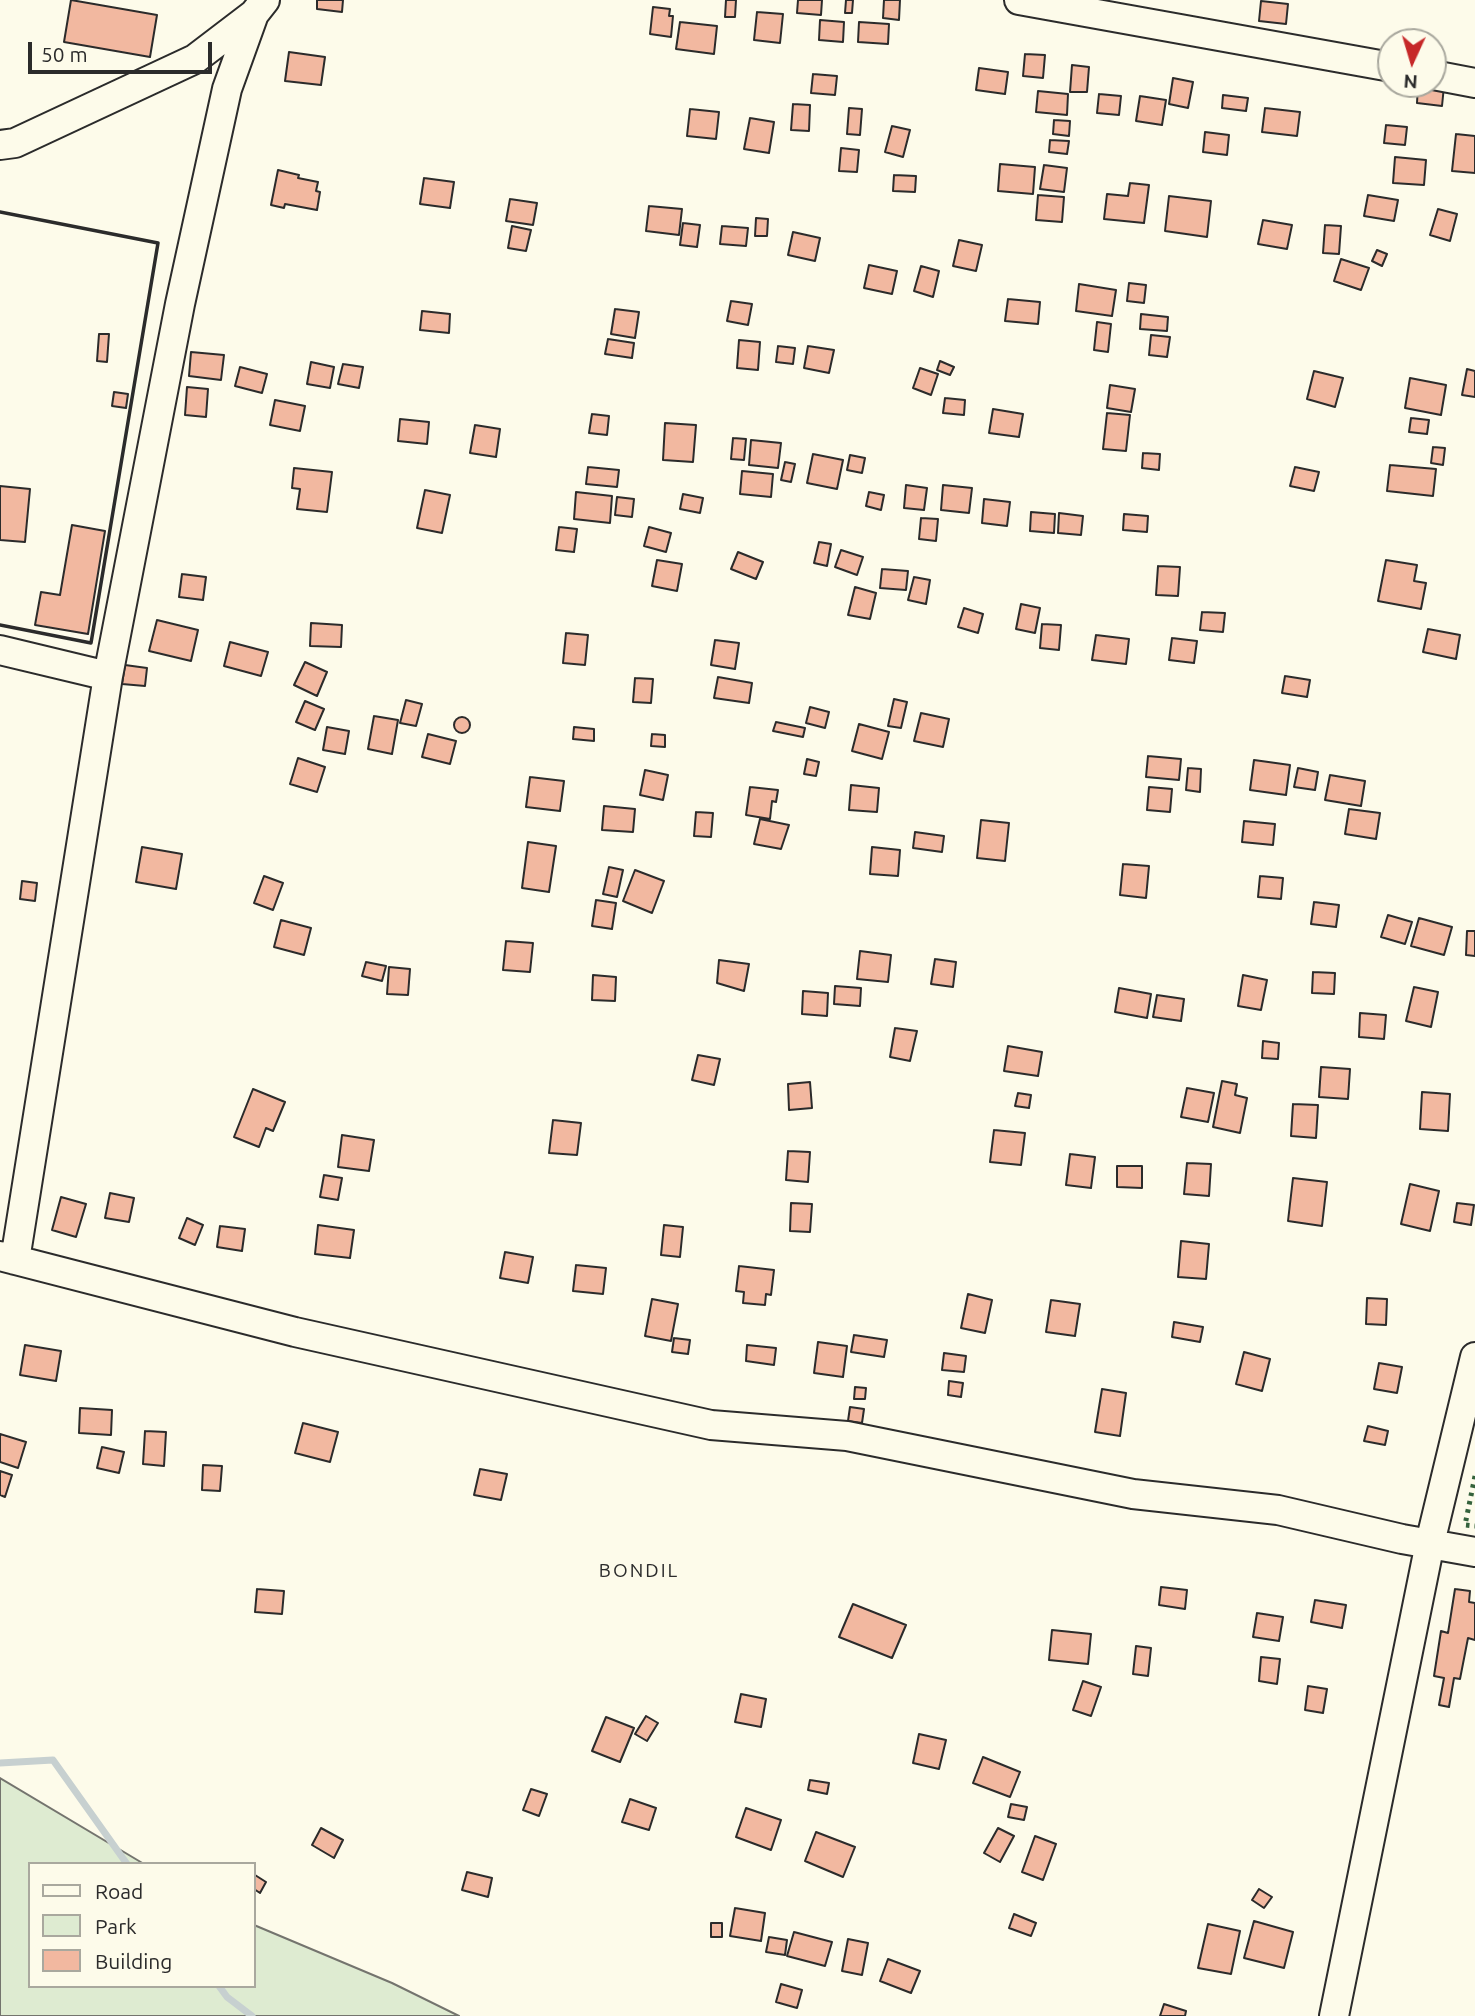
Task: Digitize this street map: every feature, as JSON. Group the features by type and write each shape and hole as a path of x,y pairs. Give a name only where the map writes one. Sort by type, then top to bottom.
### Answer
{"street":[{"path":"1019,0 1377,64"},
{"path":"0,145 15,142 195,59 259,7"},
{"path":"259,7 227,89 180,304 108,676 7,1258 295,1332 710,1426 848,1436 1132,1494 1278,1510 1402,1539 1475,1552"},
{"path":"1447,78 1475,83"},
{"path":"0,650 108,676"},
{"path":"1334,2016 1430,1543 1475,1357"}],"green space":[{"path":"0,1778 141,1862 28,1862 28,1988 256,1988 256,1926 392,1983 459,2016 0,2016"}],"building":[{"path":"71,0 157,15 150,57 64,42"},
{"path":"317,0 343,0 342,12 317,9"},
{"path":"726,0 736,0 735,17 725,17"},
{"path":"798,0 822,0 821,15 797,13"},
{"path":"846,0 853,0 852,13 845,13"},
{"path":"884,0 900,0 899,20 883,18"},
{"path":"1261,1 1288,4 1286,24 1259,21"},
{"path":"653,7 670,9 669,16 673,16 671,37 650,34"},
{"path":"757,12 783,14 780,43 754,40"},
{"path":"820,20 844,22 843,42 819,40"},
{"path":"680,22 717,26 714,54 676,49"},
{"path":"859,22 889,24 888,44 858,42"},
{"path":"289,52 325,57 321,85 285,81"},
{"path":"1025,54 1045,55 1043,78 1023,76"},
{"path":"1072,65 1089,67 1087,92 1070,92"},
{"path":"979,68 1008,72 1005,94 976,90"},
{"path":"813,74 837,76 835,95 811,93"},
{"path":"1173,78 1193,82 1188,108 1169,104"},
{"path":"1038,91 1068,94 1067,115 1036,112"},
{"path":"1099,94 1121,96 1119,115 1097,113"},
{"path":"1223,95 1248,98 1246,111 1222,108"},
{"path":"1140,96 1166,100 1162,125 1136,121"},
{"path":"1417,98 1443,98 1442,106 1417,103"},
{"path":"793,104 810,105 809,131 791,130"},
{"path":"849,108 862,109 860,135 847,134"},
{"path":"1265,108 1300,112 1297,136 1262,132"},
{"path":"690,109 719,112 716,139 687,136"},
{"path":"750,118 774,122 769,153 744,149"},
{"path":"1054,120 1070,121 1069,136 1053,134"},
{"path":"1386,125 1407,127 1405,145 1384,143"},
{"path":"892,126 910,130 903,157 885,152"},
{"path":"1205,132 1229,135 1227,155 1203,152"},
{"path":"1456,134 1475,136 1475,173 1452,171"},
{"path":"1050,140 1069,141 1067,154 1049,152"},
{"path":"841,148 859,150 857,172 839,171"},
{"path":"1395,157 1426,160 1424,185 1393,183"},
{"path":"1000,164 1035,167 1033,194 998,191"},
{"path":"1044,165 1067,168 1064,192 1040,189"},
{"path":"278,170 318,182 316,191 320,192 317,210 285,204 284,208 271,205"},
{"path":"894,175 916,176 915,192 893,191"},
{"path":"424,178 454,182 450,208 420,204"},
{"path":"1130,183 1149,185 1144,223 1104,219 1107,194 1128,196"},
{"path":"1038,195 1064,197 1062,222 1036,220"},
{"path":"1368,195 1398,200 1394,221 1364,216"},
{"path":"1169,196 1211,201 1207,237 1165,231"},
{"path":"510,199 537,203 533,225 506,221"},
{"path":"649,206 682,209 679,235 646,231"},
{"path":"1438,209 1457,214 1450,241 1430,235"},
{"path":"756,218 768,219 767,236 755,236"},
{"path":"1263,220 1292,225 1287,249 1258,244"},
{"path":"683,223 700,225 697,247 680,245"},
{"path":"1325,225 1341,226 1339,254 1323,253"},
{"path":"512,226 531,230 526,251 508,248"},
{"path":"722,226 748,228 746,246 720,244"},
{"path":"793,232 820,238 815,261 788,255"},
{"path":"959,240 982,245 976,271 953,266"},
{"path":"1377,250 1387,254 1382,266 1372,261"},
{"path":"1341,259 1369,268 1361,290 1334,281"},
{"path":"869,265 897,271 892,294 864,288"},
{"path":"921,266 939,271 933,297 914,291"},
{"path":"1129,283 1146,285 1144,303 1127,301"},
{"path":"1079,284 1116,290 1112,316 1076,311"},
{"path":"1008,299 1040,302 1038,324 1005,321"},
{"path":"731,301 752,304 748,325 727,321"},
{"path":"615,309 639,312 635,338 611,334"},
{"path":"422,311 450,314 449,333 420,330"},
{"path":"1141,314 1168,317 1167,331 1140,329"},
{"path":"1097,322 1111,324 1108,352 1094,350"},
{"path":"99,334 109,334 107,362 97,361"},
{"path":"1151,335 1170,337 1167,357 1149,355"},
{"path":"608,339 634,343 632,358 605,354"},
{"path":"739,340 760,342 758,370 737,368"},
{"path":"778,346 795,348 793,364 776,362"},
{"path":"808,346 834,350 829,373 804,368"},
{"path":"191,352 224,355 221,380 189,376"},
{"path":"940,361 954,367 950,375 937,370"},
{"path":"311,362 334,367 330,388 307,384"},
{"path":"343,364 363,367 359,388 338,384"},
{"path":"240,367 267,374 262,393 235,386"},
{"path":"920,368 938,374 931,395 913,388"},
{"path":"1467,369 1475,371 1475,397 1462,395"},
{"path":"1314,371 1343,378 1335,407 1307,399"},
{"path":"1410,378 1446,385 1441,415 1405,408"},
{"path":"1110,385 1135,389 1131,412 1107,408"},
{"path":"187,387 208,389 206,417 185,415"},
{"path":"114,392 128,394 126,408 112,406"},
{"path":"945,398 965,400 964,415 943,413"},
{"path":"275,400 305,406 300,431 270,425"},
{"path":"993,409 1023,414 1019,437 989,433"},
{"path":"1107,413 1130,415 1126,451 1103,449"},
{"path":"592,414 609,416 607,435 589,433"},
{"path":"1411,418 1429,420 1427,434 1409,432"},
{"path":"400,419 429,422 427,444 398,441"},
{"path":"665,423 696,425 693,462 663,460"},
{"path":"475,425 500,429 496,457 470,453"},
{"path":"733,438 746,439 744,460 731,459"},
{"path":"751,440 781,443 778,468 749,465"},
{"path":"1433,447 1445,448 1443,465 1431,463"},
{"path":"1143,453 1160,454 1159,470 1142,468"},
{"path":"813,454 843,460 837,489 807,483"},
{"path":"850,455 865,458 862,473 847,470"},
{"path":"785,462 795,464 791,482 781,480"},
{"path":"1390,465 1436,469 1433,496 1387,491"},
{"path":"588,467 619,470 617,487 586,484"},
{"path":"1295,467 1319,472 1314,491 1290,486"},
{"path":"294,468 332,472 327,512 297,509 300,489 292,488"},
{"path":"742,471 773,474 771,497 740,494"},
{"path":"906,485 927,488 924,510 904,508"},
{"path":"943,485 972,488 969,513 941,510"},
{"path":"0,486 30,489 25,542 0,540"},
{"path":"425,490 450,495 442,533 417,528"},
{"path":"576,492 612,496 610,523 574,519"},
{"path":"869,492 884,495 881,510 866,506"},
{"path":"683,494 703,498 700,513 680,509"},
{"path":"617,497 634,499 632,517 615,515"},
{"path":"984,499 1010,502 1007,526 982,523"},
{"path":"1031,512 1055,514 1054,533 1030,531"},
{"path":"1059,513 1083,516 1081,535 1058,533"},
{"path":"1124,514 1148,516 1147,532 1123,530"},
{"path":"921,518 938,519 936,541 919,539"},
{"path":"72,525 105,531 88,634 35,625 41,592 60,595"},
{"path":"559,527 577,529 574,552 556,550"},
{"path":"649,527 671,533 666,552 644,546"},
{"path":"819,542 831,544 827,566 814,563"},
{"path":"841,550 863,557 857,575 835,567"},
{"path":"738,552 763,562 756,579 731,569"},
{"path":"657,560 682,564 677,591 652,586"},
{"path":"1386,560 1417,565 1414,581 1426,583 1421,609 1378,601"},
{"path":"1158,566 1180,567 1178,596 1156,595"},
{"path":"882,569 908,571 906,590 880,588"},
{"path":"182,574 206,577 203,600 179,597"},
{"path":"914,577 930,580 926,604 908,600"},
{"path":"855,587 876,593 870,619 848,615"},
{"path":"1021,604 1040,608 1035,633 1016,629"},
{"path":"964,608 983,614 978,633 958,627"},
{"path":"1202,612 1225,613 1223,632 1200,630"},
{"path":"157,620 198,630 191,661 149,651"},
{"path":"311,623 342,625 341,647 310,646"},
{"path":"1042,624 1061,625 1059,650 1040,648"},
{"path":"1428,629 1460,635 1456,659 1423,652"},
{"path":"566,633 588,635 585,665 563,663"},
{"path":"1096,635 1129,639 1126,664 1092,660"},
{"path":"1172,638 1197,641 1194,663 1169,660"},
{"path":"715,640 739,643 735,669 711,665"},
{"path":"230,642 268,652 261,676 224,666"},
{"path":"305,662 327,672 317,696 294,685"},
{"path":"125,665 147,668 145,686 122,684"},
{"path":"1285,676 1310,680 1307,697 1282,693"},
{"path":"718,677 752,683 749,703 714,698"},
{"path":"635,678 653,679 651,703 633,702"},
{"path":"894,699 907,702 901,728 888,726"},
{"path":"406,700 422,704 416,726 400,723"},
{"path":"305,701 324,709 315,730 296,722"},
{"path":"810,707 829,712 825,728 806,723"},
{"path":"921,713 949,719 943,747 914,741"},
{"path":"374,716 398,720 392,754 368,749"},
{"path":"462,717 470,725 462,733 454,725"},
{"path":"776,722 805,728 803,737 773,731"},
{"path":"859,724 889,732 882,759 852,751"},
{"path":"327,727 349,731 345,754 323,750"},
{"path":"574,727 594,729 594,741 573,739"},
{"path":"428,734 456,741 450,764 422,757"},
{"path":"652,734 665,735 665,747 651,746"},
{"path":"1148,756 1181,759 1179,780 1146,777"},
{"path":"298,758 325,767 317,792 290,784"},
{"path":"807,759 819,762 816,776 804,774"},
{"path":"1254,760 1290,765 1286,795 1250,790"},
{"path":"1188,768 1201,769 1200,792 1186,790"},
{"path":"1298,768 1318,772 1315,790 1294,787"},
{"path":"645,770 668,775 663,800 640,795"},
{"path":"1330,775 1365,781 1361,806 1325,800"},
{"path":"530,777 564,781 560,811 526,807"},
{"path":"851,785 879,788 877,812 849,810"},
{"path":"750,787 778,790 776,802 772,801 770,819 746,815"},
{"path":"1149,787 1172,789 1170,812 1147,810"},
{"path":"604,806 635,809 633,832 602,830"},
{"path":"1349,809 1380,813 1376,839 1345,834"},
{"path":"696,812 713,813 711,837 694,836"},
{"path":"760,819 789,825 781,849 754,844"},
{"path":"981,820 1009,823 1005,861 977,858"},
{"path":"1244,821 1275,824 1273,845 1242,842"},
{"path":"915,832 944,836 942,852 913,848"},
{"path":"528,842 556,846 549,892 522,888"},
{"path":"142,847 182,854 176,889 136,882"},
{"path":"872,847 900,850 898,876 870,874"},
{"path":"1123,864 1149,866 1146,898 1120,895"},
{"path":"609,867 623,870 617,897 603,894"},
{"path":"635,870 664,881 652,913 623,901"},
{"path":"264,876 283,883 273,910 254,903"},
{"path":"1260,876 1283,878 1281,899 1258,897"},
{"path":"22,881 37,883 35,901 20,899"},
{"path":"596,900 616,903 612,929 592,926"},
{"path":"1314,902 1339,905 1336,927 1311,924"},
{"path":"1388,915 1412,922 1405,944 1381,937"},
{"path":"1419,918 1452,927 1444,955 1411,946"},
{"path":"281,920 311,928 304,955 274,947"},
{"path":"1467,931 1475,931 1475,956 1466,955"},
{"path":"506,941 533,943 530,972 503,970"},
{"path":"860,951 891,955 888,982 857,979"},
{"path":"935,959 956,962 953,987 931,984"},
{"path":"719,960 749,964 744,991 717,983"},
{"path":"366,962 386,966 382,981 362,976"},
{"path":"389,967 410,969 408,995 387,994"},
{"path":"1313,972 1335,973 1334,994 1312,993"},
{"path":"593,975 616,977 615,1001 592,1000"},
{"path":"1243,975 1267,980 1261,1010 1238,1006"},
{"path":"835,986 861,988 860,1006 834,1004"},
{"path":"1414,987 1438,992 1431,1027 1406,1021"},
{"path":"1119,988 1151,994 1147,1018 1115,1012"},
{"path":"803,991 828,993 827,1016 802,1014"},
{"path":"1157,995 1184,999 1181,1021 1153,1017"},
{"path":"1360,1013 1386,1015 1384,1039 1359,1037"},
{"path":"895,1028 917,1031 910,1061 890,1057"},
{"path":"1263,1041 1279,1043 1278,1059 1262,1058"},
{"path":"1008,1046 1042,1052 1038,1076 1004,1071"},
{"path":"698,1055 720,1059 714,1085 692,1080"},
{"path":"1321,1067 1350,1069 1348,1099 1319,1097"},
{"path":"1222,1081 1237,1084 1235,1095 1247,1098 1240,1133 1213,1127"},
{"path":"810,1082 812,1108 789,1110 788,1084"},
{"path":"1187,1088 1214,1093 1208,1122 1181,1117"},
{"path":"253,1089 285,1102 273,1131 266,1128 259,1147 234,1137"},
{"path":"1422,1092 1450,1094 1448,1131 1420,1129"},
{"path":"1018,1093 1031,1095 1029,1108 1015,1106"},
{"path":"1293,1104 1318,1105 1316,1138 1291,1136"},
{"path":"553,1120 581,1123 577,1155 549,1153"},
{"path":"994,1130 1025,1133 1021,1165 990,1162"},
{"path":"342,1135 374,1140 369,1171 338,1167"},
{"path":"788,1151 810,1152 808,1182 786,1180"},
{"path":"1070,1154 1095,1157 1091,1188 1066,1185"},
{"path":"1187,1163 1211,1164 1209,1196 1184,1194"},
{"path":"1117,1166 1142,1166 1142,1188 1117,1187"},
{"path":"324,1175 342,1178 338,1200 320,1197"},
{"path":"1293,1178 1327,1182 1322,1226 1288,1221"},
{"path":"1410,1184 1439,1191 1430,1231 1401,1224"},
{"path":"110,1193 134,1198 129,1222 105,1218"},
{"path":"61,1197 86,1204 76,1237 52,1230"},
{"path":"791,1203 812,1204 810,1232 790,1231"},
{"path":"1457,1203 1474,1205 1471,1225 1454,1222"},
{"path":"187,1218 203,1225 195,1245 179,1238"},
{"path":"318,1225 354,1230 350,1258 315,1254"},
{"path":"664,1225 683,1227 680,1257 661,1255"},
{"path":"220,1226 245,1229 242,1251 217,1247"},
{"path":"1181,1241 1209,1244 1206,1279 1178,1277"},
{"path":"505,1252 533,1257 528,1283 500,1278"},
{"path":"576,1265 606,1268 603,1294 573,1291"},
{"path":"739,1266 774,1270 771,1295 766,1294 765,1305 743,1303 744,1292 736,1291"},
{"path":"968,1294 992,1300 985,1333 961,1328"},
{"path":"1367,1298 1387,1299 1386,1325 1366,1324"},
{"path":"652,1299 678,1304 671,1341 645,1336"},
{"path":"1051,1300 1080,1304 1075,1336 1046,1332"},
{"path":"1174,1322 1203,1327 1200,1342 1172,1337"},
{"path":"854,1335 887,1340 884,1357 851,1352"},
{"path":"674,1338 690,1340 688,1354 672,1352"},
{"path":"818,1342 847,1346 843,1377 814,1373"},
{"path":"25,1345 61,1351 56,1381 20,1375"},
{"path":"747,1345 776,1348 774,1365 746,1361"},
{"path":"1244,1352 1270,1359 1262,1391 1236,1384"},
{"path":"944,1353 966,1356 964,1372 942,1370"},
{"path":"1379,1363 1402,1367 1397,1393 1374,1389"},
{"path":"949,1381 963,1383 961,1397 948,1395"},
{"path":"855,1387 866,1388 865,1399 854,1399"},
{"path":"1102,1389 1126,1393 1120,1436 1095,1432"},
{"path":"850,1407 864,1409 862,1423 848,1421"},
{"path":"80,1408 112,1410 111,1435 79,1433"},
{"path":"303,1423 338,1432 330,1462 295,1453"},
{"path":"1368,1426 1388,1431 1385,1445 1364,1441"},
{"path":"145,1431 166,1432 164,1466 143,1464"},
{"path":"0,1434 26,1442 18,1468 0,1462"},
{"path":"102,1447 124,1452 119,1473 97,1468"},
{"path":"203,1465 222,1466 220,1491 202,1490"},
{"path":"480,1469 507,1474 501,1500 474,1495"},
{"path":"0,1471 12,1475 5,1497 0,1495"},
{"path":"1161,1587 1187,1590 1185,1609 1159,1605"},
{"path":"257,1589 284,1591 282,1614 255,1612"},
{"path":"1455,1589 1470,1591 1469,1602 1475,1603 1475,1640 1468,1638 1460,1679 1454,1678 1449,1707 1439,1705 1444,1678 1434,1676 1441,1631 1448,1633"},
{"path":"1315,1600 1346,1605 1342,1628 1311,1622"},
{"path":"853,1604 906,1625 892,1658 839,1637"},
{"path":"1257,1613 1283,1617 1279,1641 1253,1637"},
{"path":"1052,1630 1091,1634 1088,1664 1049,1660"},
{"path":"1136,1646 1151,1648 1148,1676 1133,1674"},
{"path":"1261,1657 1280,1659 1277,1684 1259,1681"},
{"path":"1083,1681 1101,1687 1091,1716 1073,1710"},
{"path":"1308,1686 1327,1689 1323,1713 1305,1710"},
{"path":"741,1694 766,1699 761,1727 735,1722"},
{"path":"646,1716 658,1723 647,1741 635,1734"},
{"path":"606,1717 634,1728 620,1762 592,1751"},
{"path":"919,1734 946,1740 939,1769 913,1763"},
{"path":"983,1757 1020,1772 1010,1797 973,1783"},
{"path":"810,1780 829,1783 827,1794 808,1790"},
{"path":"531,1789 547,1794 539,1816 523,1810"},
{"path":"630,1799 656,1808 649,1830 622,1822"},
{"path":"1011,1804 1027,1807 1024,1820 1008,1817"},
{"path":"746,1808 781,1820 771,1850 736,1837"},
{"path":"321,1828 343,1840 334,1858 312,1845"},
{"path":"998,1828 1014,1836 1000,1862 984,1853"},
{"path":"816,1832 855,1847 843,1877 805,1861"},
{"path":"1035,1836 1056,1844 1043,1880 1022,1872"},
{"path":"467,1872 492,1878 488,1897 462,1890"},
{"path":"256,1876 266,1882 260,1893 256,1890"},
{"path":"1259,1889 1272,1897 1264,1908 1252,1900"},
{"path":"735,1908 765,1913 761,1941 730,1936"},
{"path":"1014,1914 1036,1923 1031,1936 1009,1928"},
{"path":"1254,1921 1293,1932 1284,1968 1244,1958"},
{"path":"711,1923 722,1923 722,1937 711,1937"},
{"path":"1208,1924 1240,1931 1231,1974 1198,1968"},
{"path":"794,1932 832,1942 825,1966 787,1956"},
{"path":"769,1937 787,1940 785,1955 766,1952"},
{"path":"848,1939 868,1943 862,1975 842,1971"},
{"path":"888,1959 920,1971 911,1993 880,1981"},
{"path":"781,1984 802,1990 797,2008 776,2002"},
{"path":"1164,2004 1186,2011 1185,2016 1160,2016"}],"waterway":[{"path":"0,1763 53,1760 126,1862"},
{"path":"220,1988 227,1997 252,2016"}],"hedge":[{"path":"1475,1476 1465,1525 1475,1526"}],"wall":[{"path":"0,212 158,243 91,643 0,625"}],"district":[{"name":"BONDIL","path":"639,1571"}]}
